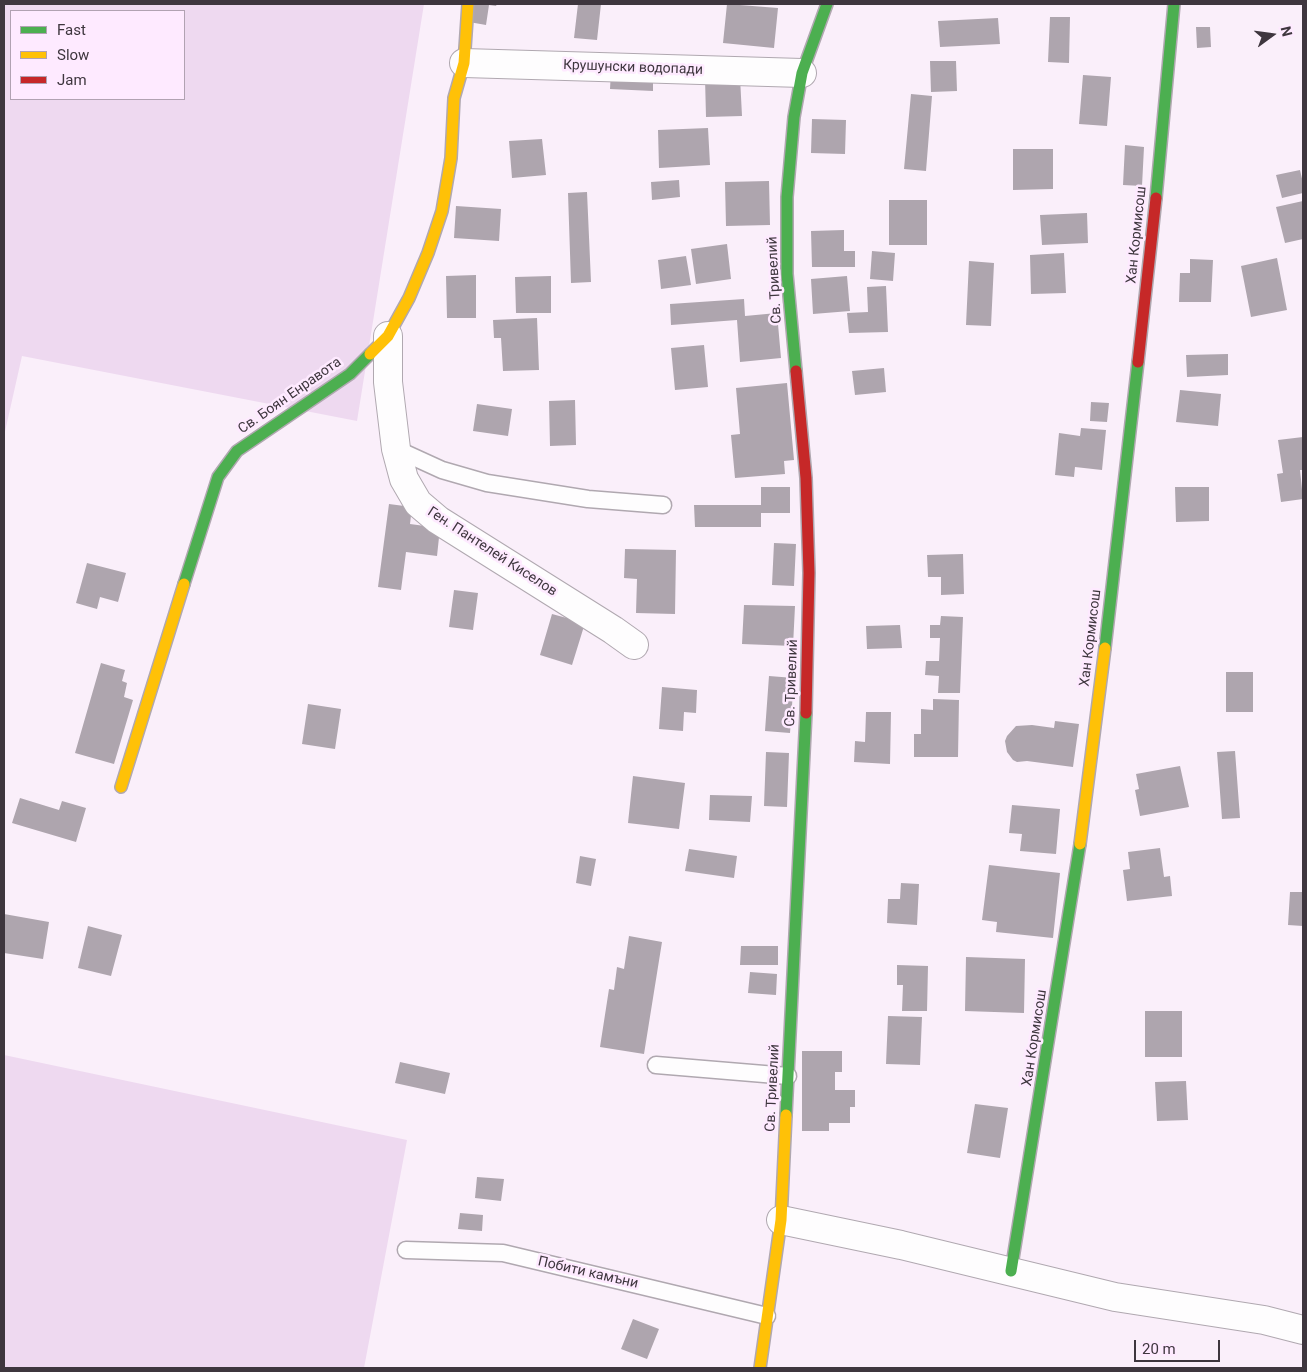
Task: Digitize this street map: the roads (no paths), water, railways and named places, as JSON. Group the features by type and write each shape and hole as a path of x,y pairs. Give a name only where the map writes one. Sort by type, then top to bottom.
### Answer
{"street":[{"name":"Св. Боян Енравота","path":"121,787 218,477 238,451 350,374 388,336 409,298 428,253 442,211 451,158 454,98 464,63 468,4"},
{"name":"Св. Тривелий","path":"760,1368 781,1220 808,638 809,573 806,478 787,265 787,197 794,116 802,73 828,4"},
{"name":"Хан Кормисош","path":"1011,1272 1075,878 1100,685 1151,245 1174,4"},
{"name":"Крушунски водопади","path":"464,63 802,73"},
{"name":"Ген. Пантелей Киселов","path":"388,336 388,382 396,450 404,479 418,503 438,520 634,645"},
{"path":"781,1220 901,1245 1115,1297 1264,1320 1303,1330"}],"lane":[{"path":"396,450 442,470 487,483 588,499 662,505"},
{"path":"656,1065 788,1076"},
{"name":"Побити камъни","path":"406,1250 503,1253 767,1316"}]}
